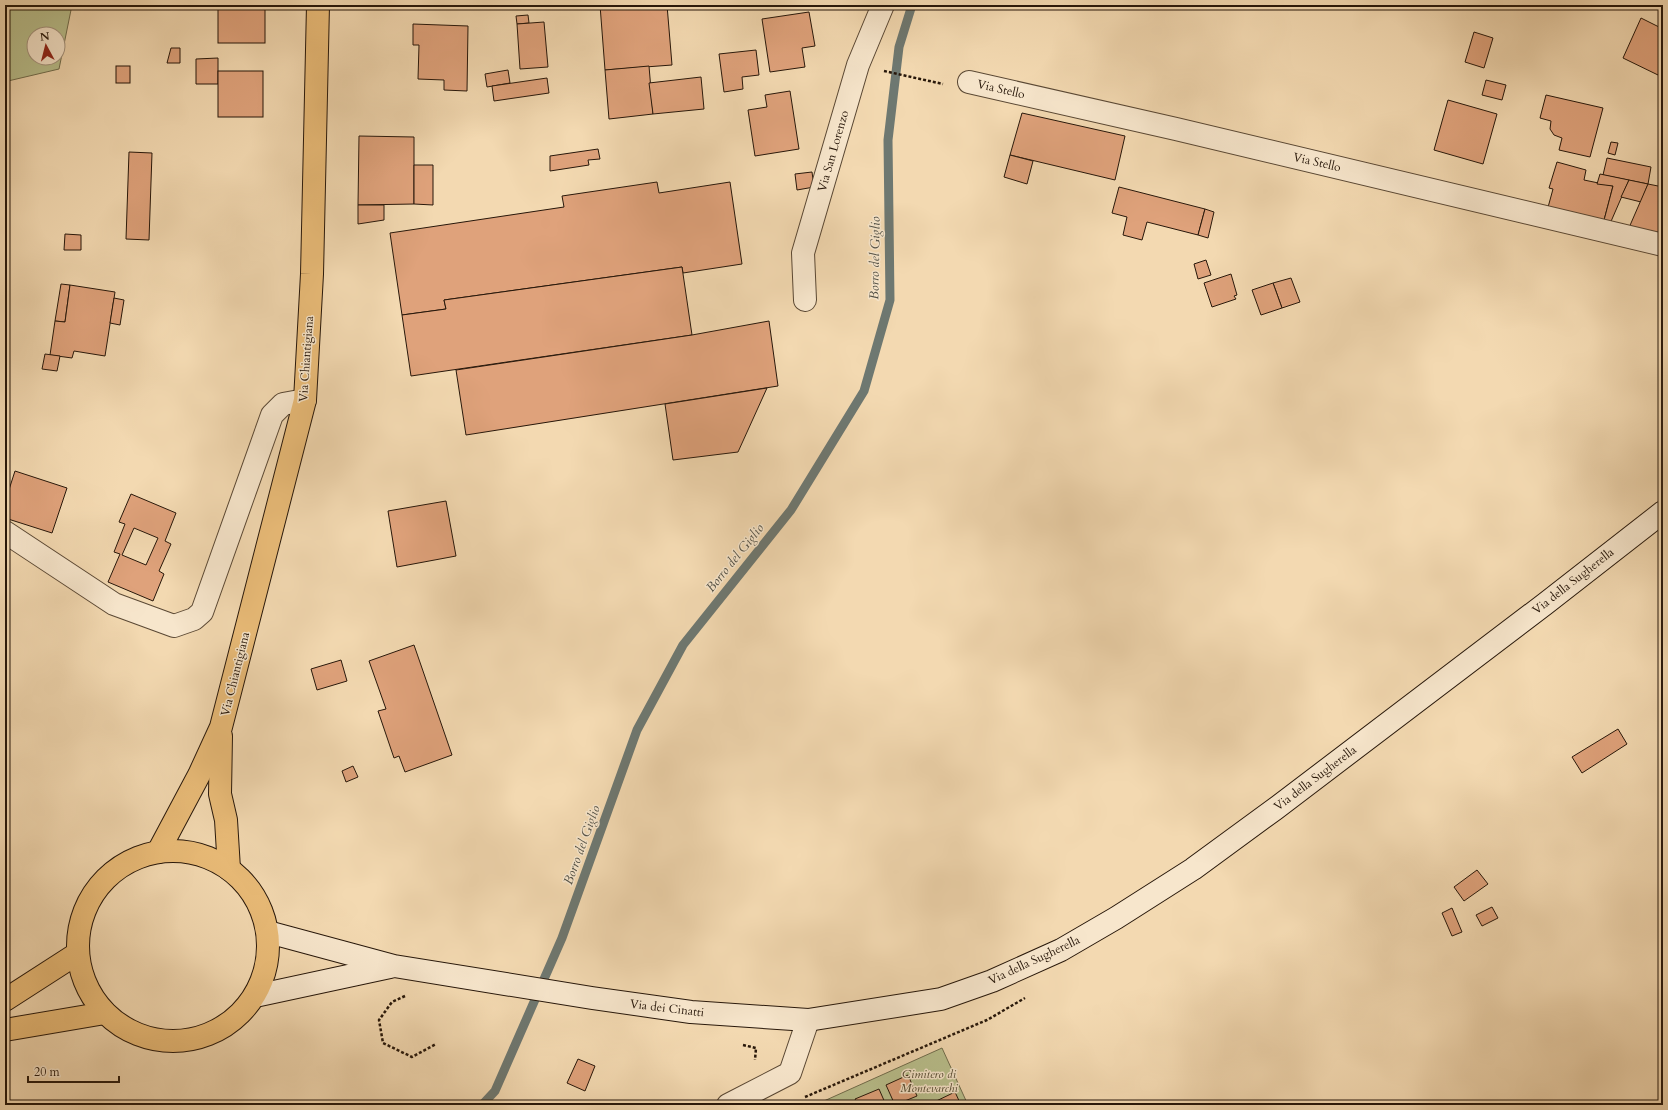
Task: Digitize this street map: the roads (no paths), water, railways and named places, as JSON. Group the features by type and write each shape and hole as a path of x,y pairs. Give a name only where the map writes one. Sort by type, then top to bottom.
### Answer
{"main road":[{"name":"Via Chiantigiana","path":"158,852 196,781 221,727 305,400 312,274 318,5"},
{"name":"Via Chiantigiana","path":"221,727 220,794 226,820 229,869"},
{"path":"183,851 207,856 229,869 248,886 261,907 268,932 269,954 264,976 254,996 236,1017 212,1033 184,1041 156,1040 128,1030 105,1013 91,995 82,974 78,953 80,924 90,898 108,876 131,860 158,852 183,851"},
{"path":"5,1000 78,953"},
{"path":"5,1030 105,1013"}],"street":[{"name":"Via San Lorenzo","path":"805,300 803,253 858,65 883,5"},
{"name":"Via Stello","path":"970,82 1184,130 1663,244"},
{"path":"5,532 114,604 174,626 194,618 202,612 272,415 283,404 305,400"},
{"name":"Via della Sugherella","path":"941,999 992,981 1061,950 1116,918 1193,869 1663,512"},
{"name":"Via dei Cinatti","path":"268,932 394,966 592,998 691,1012 808,1020 941,999"},
{"path":"254,996 394,966"},
{"path":"728,1105 790,1073 808,1020"}],"waterway":[{"name":"Borro del Giglio","path":"482,1105 495,1091 562,938 637,730 683,645 791,510 864,391 890,300 888,140 899,47 912,5"}],"park label":[{"name":"Cimitero di Montevarchi","path":"929,1081"}]}
